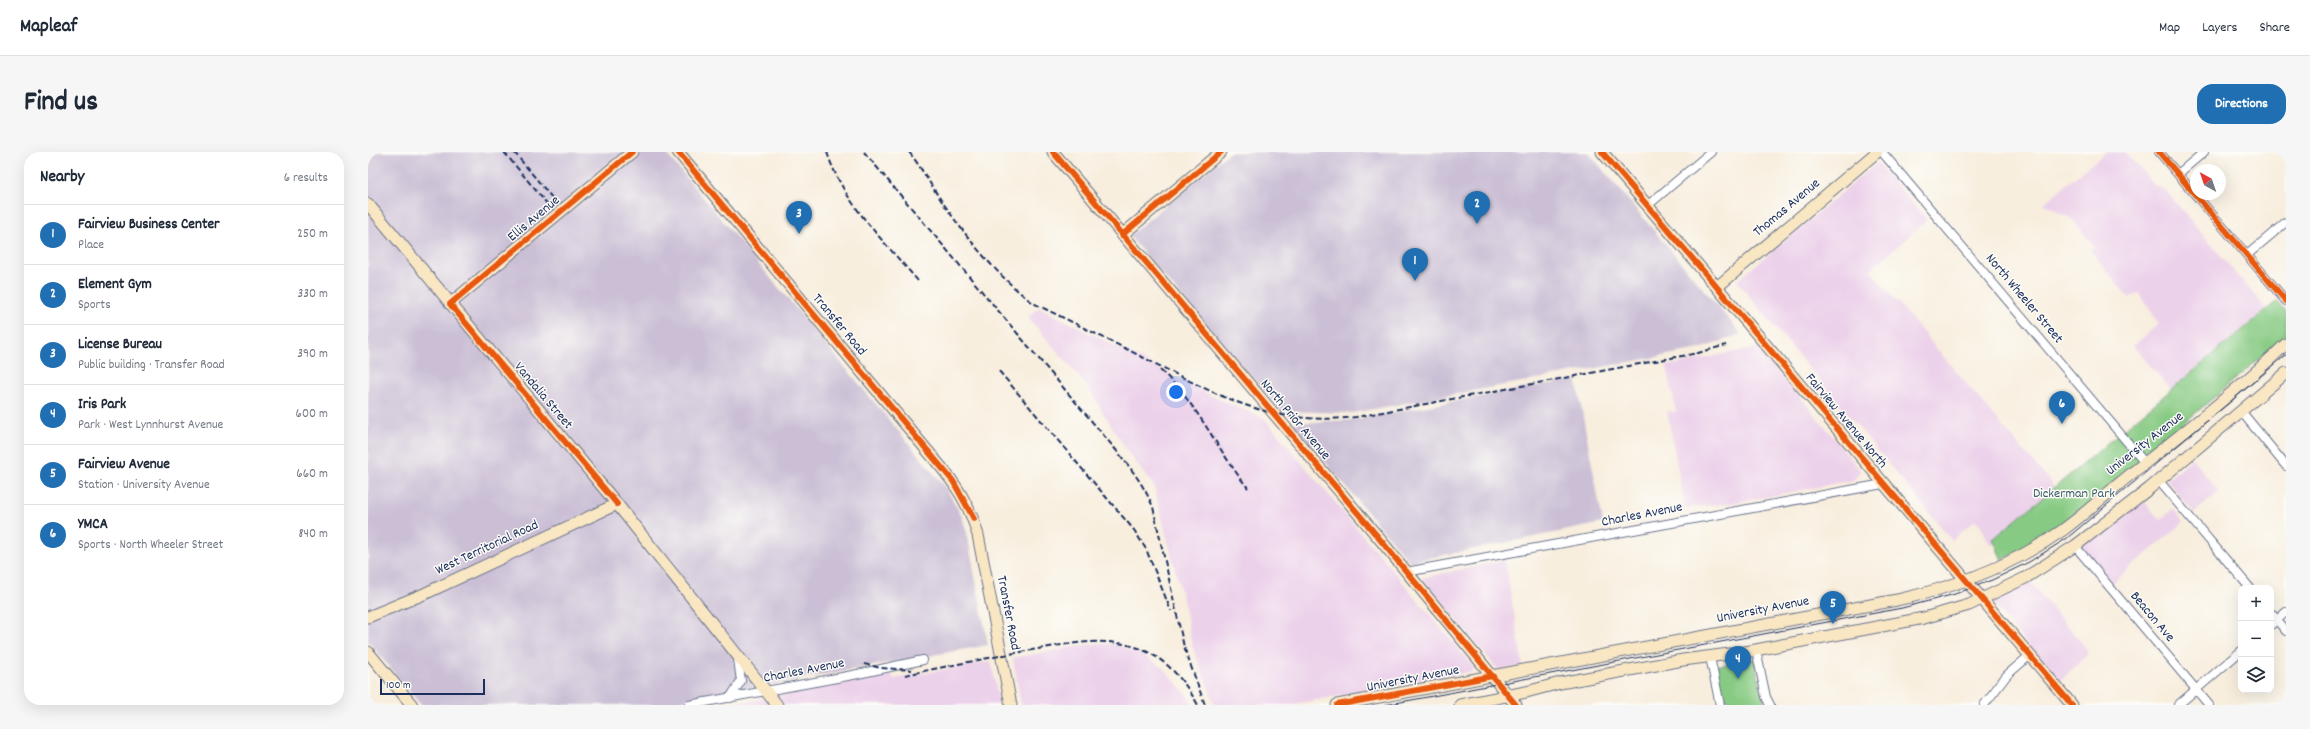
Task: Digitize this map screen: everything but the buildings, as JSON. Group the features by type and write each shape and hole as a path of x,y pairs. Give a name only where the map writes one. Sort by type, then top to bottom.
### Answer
{"street":[{"name":"Ellis Avenue","path":"450,304 632,152"},
{"name":"Transfer Road","path":"678,152 949,476 960,492 971,512 978,535 1011,705"},
{"name":"North Prior Avenue","path":"1053,152 1516,705"},
{"path":"1122,235 1221,152"},
{"name":"Fairview Avenue North","path":"1602,152 2072,705"},
{"path":"1648,206 1711,152"},
{"name":"Thomas Avenue","path":"1716,287 1877,152"},
{"name":"North Wheeler Street","path":"1882,152 2145,463"},
{"path":"2159,152 2286,301"},
{"path":"2178,174 2204,152"},
{"name":"Vandalia Street","path":"368,204 617,504 777,705"},
{"path":"2247,255 2286,222"},
{"name":"University Avenue","path":"1337,705 1897,600 1939,590 1966,580 2015,558 2053,536 2180,437 2286,344"},
{"path":"1460,705 1509,696 1560,683 1710,656 1756,650 1924,618 1982,599 2035,573 2075,546 2159,481 2286,373"},
{"path":"2241,411 2286,466"},
{"path":"2159,481 2247,585"},
{"name":"Charles Avenue","path":"1406,572 1883,484"},
{"name":"West Territorial Road","path":"368,617 424,594 617,504"},
{"name":"Beacon Ave","path":"2075,546 2210,705"},
{"path":"2286,612 2274,622 2286,631"},
{"path":"1756,650 1766,697 1770,705"},
{"path":"368,652 412,705"},
{"name":"Vandalia Street","path":"730,698 741,681 741,669 737,654"},
{"path":"2178,705 2238,654"},
{"path":"1710,656 1720,705"},
{"path":"1984,705 2007,675 2029,656"},
{"name":"Charles Avenue","path":"689,705 767,692 922,660"}],"shaded area":[{"path":"368,152 665,152 946,488 962,517 967,533 988,645 657,705 421,705 368,641"},
{"path":"1230,152 1588,152 1741,334 1700,349 1352,413 1281,411 1129,236"},
{"path":"2106,152 2125,152 2154,185 2166,191 2266,309 2171,389 2133,346 2159,324 2139,292 2129,298 2090,250 2094,246 2073,220 2044,203"},
{"path":"1877,163 1927,220 1870,270 2054,487 1993,538 1994,542 1990,545 1980,524 1975,520 1952,540 1737,281"},
{"path":"1039,307 1218,399 1264,418 1474,667 1473,671 1289,705 1215,705 1192,646 1186,612 1154,486 1127,451 1087,386 1028,317"},
{"path":"1759,347 1861,471 1855,480 1733,503 1685,508 1667,411 1676,412 1667,366"},
{"path":"1576,379 1603,523 1410,562 1292,423 1352,420"},
{"path":"2192,458 2219,492 2194,513 2167,480"},
{"path":"2143,500 2160,520 2173,509 2184,522 2112,583 2080,546"},
{"path":"1505,560 1523,666 1499,671 1422,578"},
{"path":"2030,582 2086,648 2087,655 2059,682 1995,606 1992,599"},
{"path":"1101,643 1117,645 1147,657 1164,669 1187,695 1193,705 1021,705 1013,658"},
{"path":"991,661 999,705 727,705 892,674 893,679"}],"green space":[{"name":"Dickerman Park","path":"2277,301 2286,312 2286,336 2083,509 2036,543 2002,560 1993,539"},
{"path":"1754,659 1765,705 1735,705 1722,696 1716,666"}],"tram line":[{"path":"1385,705 1902,608 1955,594 1992,580 2029,562 2066,539 2286,355"}],"railway":[{"path":"504,152 548,205"},
{"path":"514,152 553,199"},
{"path":"827,152 834,171 854,205 878,236 918,281"},
{"path":"864,152 1116,450 1141,484 1153,507 1184,647 1205,705"},
{"path":"909,152 972,242 1007,281 1033,303 1201,387 1249,406 1273,413 1326,419 1356,417 1698,353 1726,345"},
{"path":"1160,370 1196,411 1248,488"},
{"path":"999,371 1134,530 1146,549 1171,611"},
{"path":"905,675 977,660 1075,643 1099,642 1122,644 1143,650 1163,661 1181,679 1198,705"},
{"path":"864,664 881,668 912,670"}],"cycle path":[{"path":"617,504 450,304 632,152"},
{"path":"678,152 953,481 974,519"},
{"path":"1053,152 1378,537 1516,705"},
{"path":"1122,235 1221,152"},
{"path":"1602,152 2072,705"},
{"path":"2159,152 2286,301"},
{"path":"1337,705 1493,676"}],"place":[{"name":"Element Gym","path":"1477,224"},
{"name":"License Bureau","path":"799,234"},
{"name":"Fairview Business Center","path":"1415,281"},
{"name":"YMCA","path":"2062,424"},
{"name":"Fairview Avenue","path":"1833,624"},
{"name":"Iris Park","path":"1738,679"}]}
